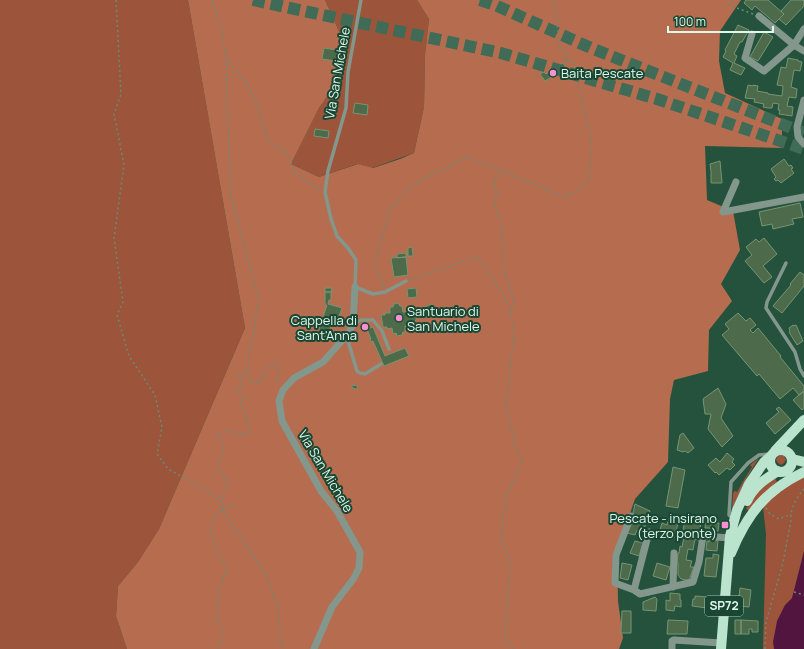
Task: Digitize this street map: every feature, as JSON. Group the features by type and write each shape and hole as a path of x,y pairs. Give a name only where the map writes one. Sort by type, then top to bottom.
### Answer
{"main road":[{"path":"728,562 730,538 735,519 749,484 764,462 804,420"},
{"path":"728,562 733,536 749,497 758,486 790,466 791,457 789,445 794,430"},
{"path":"773,454 783,450 791,457 804,462"},
{"path":"773,454 771,465 781,471 804,470"},
{"path":"728,562 736,540 749,518 765,497 804,470"},
{"name":"SP72","path":"721,646 728,562"}],"street":[{"path":"759,16 794,45 804,51"},
{"path":"752,34 745,58 764,71 794,45 804,29"},
{"path":"804,100 797,127 798,137 804,144"},
{"path":"736,182 723,212 804,197"},
{"name":"Via San Michele","path":"314,649 332,607 354,578 359,568 360,552 337,511 321,491 282,421 279,401 283,390 294,378 323,362 346,337 353,324 355,287"},
{"path":"631,516 616,555 615,583 634,590 640,594 693,582 699,562 703,536 730,538"},
{"path":"634,590 649,532"},
{"path":"673,587 674,554"},
{"path":"672,649 672,641 674,640 721,646"}],"lane":[{"name":"Via San Michele","path":"355,287 356,260 337,236 331,219 325,192 328,172 346,108 348,72 361,0"},
{"path":"786,263 767,302 766,308 795,352 800,369 804,376"},
{"path":"355,287 373,294 385,292 406,281"},
{"path":"353,324 361,320 372,320 382,331 389,349"},
{"path":"346,337 357,371 365,374 381,364"},
{"path":"735,519 729,515 731,482 748,463 759,454 773,454"}],"path":[{"path":"116,0 121,94 114,114 124,165 114,238 123,302 117,315 129,356 155,395 162,427 157,454 168,469 206,490 221,502"},
{"path":"212,0 221,26 226,59 231,197 259,300 247,375"},
{"path":"385,292 375,262 389,211 412,185 467,158 565,197 588,183 592,145 574,62 570,60 565,62 567,56 560,46 554,0"},
{"path":"733,0 729,5 759,16"},
{"path":"226,59 246,82 257,103 267,138 288,155 296,174 325,192"},
{"path":"501,171 497,179 493,180 497,193 494,207 502,221 502,234 505,245 502,251 504,271 514,300 511,313"},
{"path":"406,281 477,257 485,266 500,289 511,313 514,335 506,406 516,452 523,460 507,494 501,542 510,559 505,638 513,649"},
{"path":"282,649 278,606 265,574 222,510 221,502 228,482 219,471 218,465 223,454 224,446 217,435 223,431 233,431 246,435 249,434 250,429 241,403 244,399 237,388 242,384 239,374 242,372 247,375 252,382 258,382 262,380 270,365 274,363 278,366 280,374 278,387 283,390"},
{"path":"765,649 766,622 783,563 791,514 799,494 804,489"},
{"path":"217,649 224,637 218,620 219,586 228,568 217,553 210,532 214,519 222,510 234,505"},
{"path":"765,507 770,514 779,519 791,514"},
{"path":"794,592 804,595"}],"shaded area":[{"path":"0,0 188,0 245,328 159,529 138,562 118,586 116,616 127,649 0,649"},
{"path":"188,0 325,0 345,45 341,77 319,108 291,164 319,177 358,164 373,168 414,153 424,107 425,55 429,19 417,0 741,0 720,31 719,61 725,93 782,119 782,148 705,146 707,200 733,211 740,250 721,284 732,301 709,330 708,371 674,380 670,399 668,462 635,499 617,551 618,601 623,638 619,649 127,649 116,616 118,586 138,562 159,529 245,328"},
{"path":"325,0 417,0 429,19 425,55 424,107 414,153 372,168 357,164 319,177 291,164 319,108 341,77 345,45"},
{"path":"781,455 784,456 786,460 781,465 776,460 777,457"},
{"path":"759,458 747,477 732,509 733,493 735,491 737,492 752,467 750,465"},
{"path":"804,476 804,649 763,649 766,534 763,507 779,489"},
{"path":"775,478 778,484 750,511 746,509 755,493"},
{"path":"804,551 804,649 774,649 773,642 777,621 785,605 792,598"}],"building":[{"path":"746,0 768,0 784,14 775,23 755,6 752,10 744,3"},
{"path":"791,0 803,0 804,6 786,25 779,19 784,14 781,11"},
{"path":"738,25 749,30 742,42 740,42 734,54 737,56 734,63 745,68 741,75 730,70 733,63 723,57"},
{"path":"764,32 773,37 758,61 750,57"},
{"path":"324,48 337,50 336,61 322,59"},
{"path":"788,58 802,62 800,71 794,70 791,87 797,89 796,98 789,97 787,106 793,107 792,116 779,114 779,104 773,103 772,108 768,108 763,107 764,104 754,102 755,99 745,98 748,85 758,86 757,91 782,96 783,86 777,85 781,67 786,68"},
{"name":"Baita Pescate","path":"563,63 566,68 545,81 540,74 544,72 546,74"},
{"path":"355,103 368,105 367,115 353,113"},
{"path":"315,129 329,131 328,138 314,136"},
{"path":"784,159 789,166 791,165 793,168 791,169 794,173 781,183 774,179 776,177 771,169"},
{"path":"720,161 722,183 711,183 710,164"},
{"path":"800,203 803,217 792,219 794,224 773,229 772,224 762,226 759,212"},
{"path":"764,238 777,254 763,266 772,277 764,283 745,261 752,255 746,247 756,239 759,242"},
{"path":"412,247 413,256 408,256 408,248"},
{"path":"406,253 406,257 397,258 397,254"},
{"path":"406,257 408,275 394,277 391,258"},
{"path":"800,272 804,275 804,286 782,313 773,306"},
{"path":"325,288 332,288 331,292 325,292"},
{"path":"416,288 417,297 408,298 407,289"},
{"path":"325,292 331,292 331,300 329,300 328,304 342,308 338,319 334,317 329,332 319,329 327,305 325,305"},
{"name":"Santuario di San Michele","path":"398,303 402,306 403,312 412,312 416,315 416,320 405,326 405,332 403,332 402,335 397,336 396,333 393,334 392,328 387,329 387,327 383,327 381,315 390,313 390,307 393,307 394,304"},
{"path":"427,305 433,305 432,314 426,313"},
{"path":"738,313 746,321 750,318 756,325 750,330 753,333 758,328 804,386 804,391 799,395 793,388 780,399 759,374 757,376 722,335 729,329 725,324"},
{"name":"Cappella di Sant'Anna","path":"366,324 368,329 364,331 362,326"},
{"path":"796,325 803,341 797,345 789,332 789,328"},
{"path":"373,327 385,356 405,348 409,356 384,366 373,341 371,342 370,340 371,339 367,329"},
{"path":"352,385 358,386 357,389 352,388"},
{"path":"718,388 726,404 721,418 733,436 722,447 708,429 711,414 705,414 703,399"},
{"path":"804,391 804,408 802,410 793,400"},
{"path":"779,407 791,420 775,434 766,423 779,412 776,409"},
{"path":"683,433 694,448 688,453 677,450 680,435"},
{"path":"727,453 734,459 732,462 735,465 730,470 727,468 719,475 716,472 715,473 708,465 716,458 720,462"},
{"path":"673,467 685,470 678,508 666,506"},
{"path":"635,504 650,511 643,532 637,530 635,535 627,533 634,514"},
{"path":"669,517 679,520 674,538 659,533 662,523 667,525"},
{"path":"685,518 701,520 699,540 682,537"},
{"path":"706,518 717,518 717,523 719,523 718,531 710,531 710,528 705,528"},
{"path":"684,537 695,539 693,550 688,549 686,560 692,561 690,567 694,567 689,580 681,579 678,575 678,553 680,546 682,547"},
{"path":"709,539 718,540 717,551 706,550 707,541 709,542"},
{"path":"635,541 643,543 639,556 630,553"},
{"path":"713,554 719,555 716,577 704,576 706,558 713,558"},
{"path":"622,563 632,565 628,580 620,578"},
{"path":"657,563 670,567 666,580 653,576"},
{"path":"740,588 751,590 749,607 738,606"},
{"path":"670,593 680,594 681,607 675,606 674,611 666,610 666,600 670,601"},
{"path":"695,596 707,597 707,608 692,606"},
{"path":"655,597 657,599 656,611 643,610 643,602"},
{"path":"622,611 631,611 631,633 621,633"},
{"path":"668,620 688,621 687,634 667,634"},
{"path":"735,620 741,620 741,634 735,634"},
{"path":"741,620 758,621 758,632 752,632 752,629 749,629 749,634 741,634"}],"tunnel":[{"path":"253,0 501,53 657,99 804,149"},
{"path":"480,0 495,5 591,48 804,133"}],"place":[{"name":"Baita Pescate","path":"553,73"},
{"name":"Santuario di San Michele","path":"399,318"},
{"name":"Cappella di Sant'Anna","path":"365,327"},
{"name":"Pescate - insirano (terzo ponte)","path":"725,525"}]}
